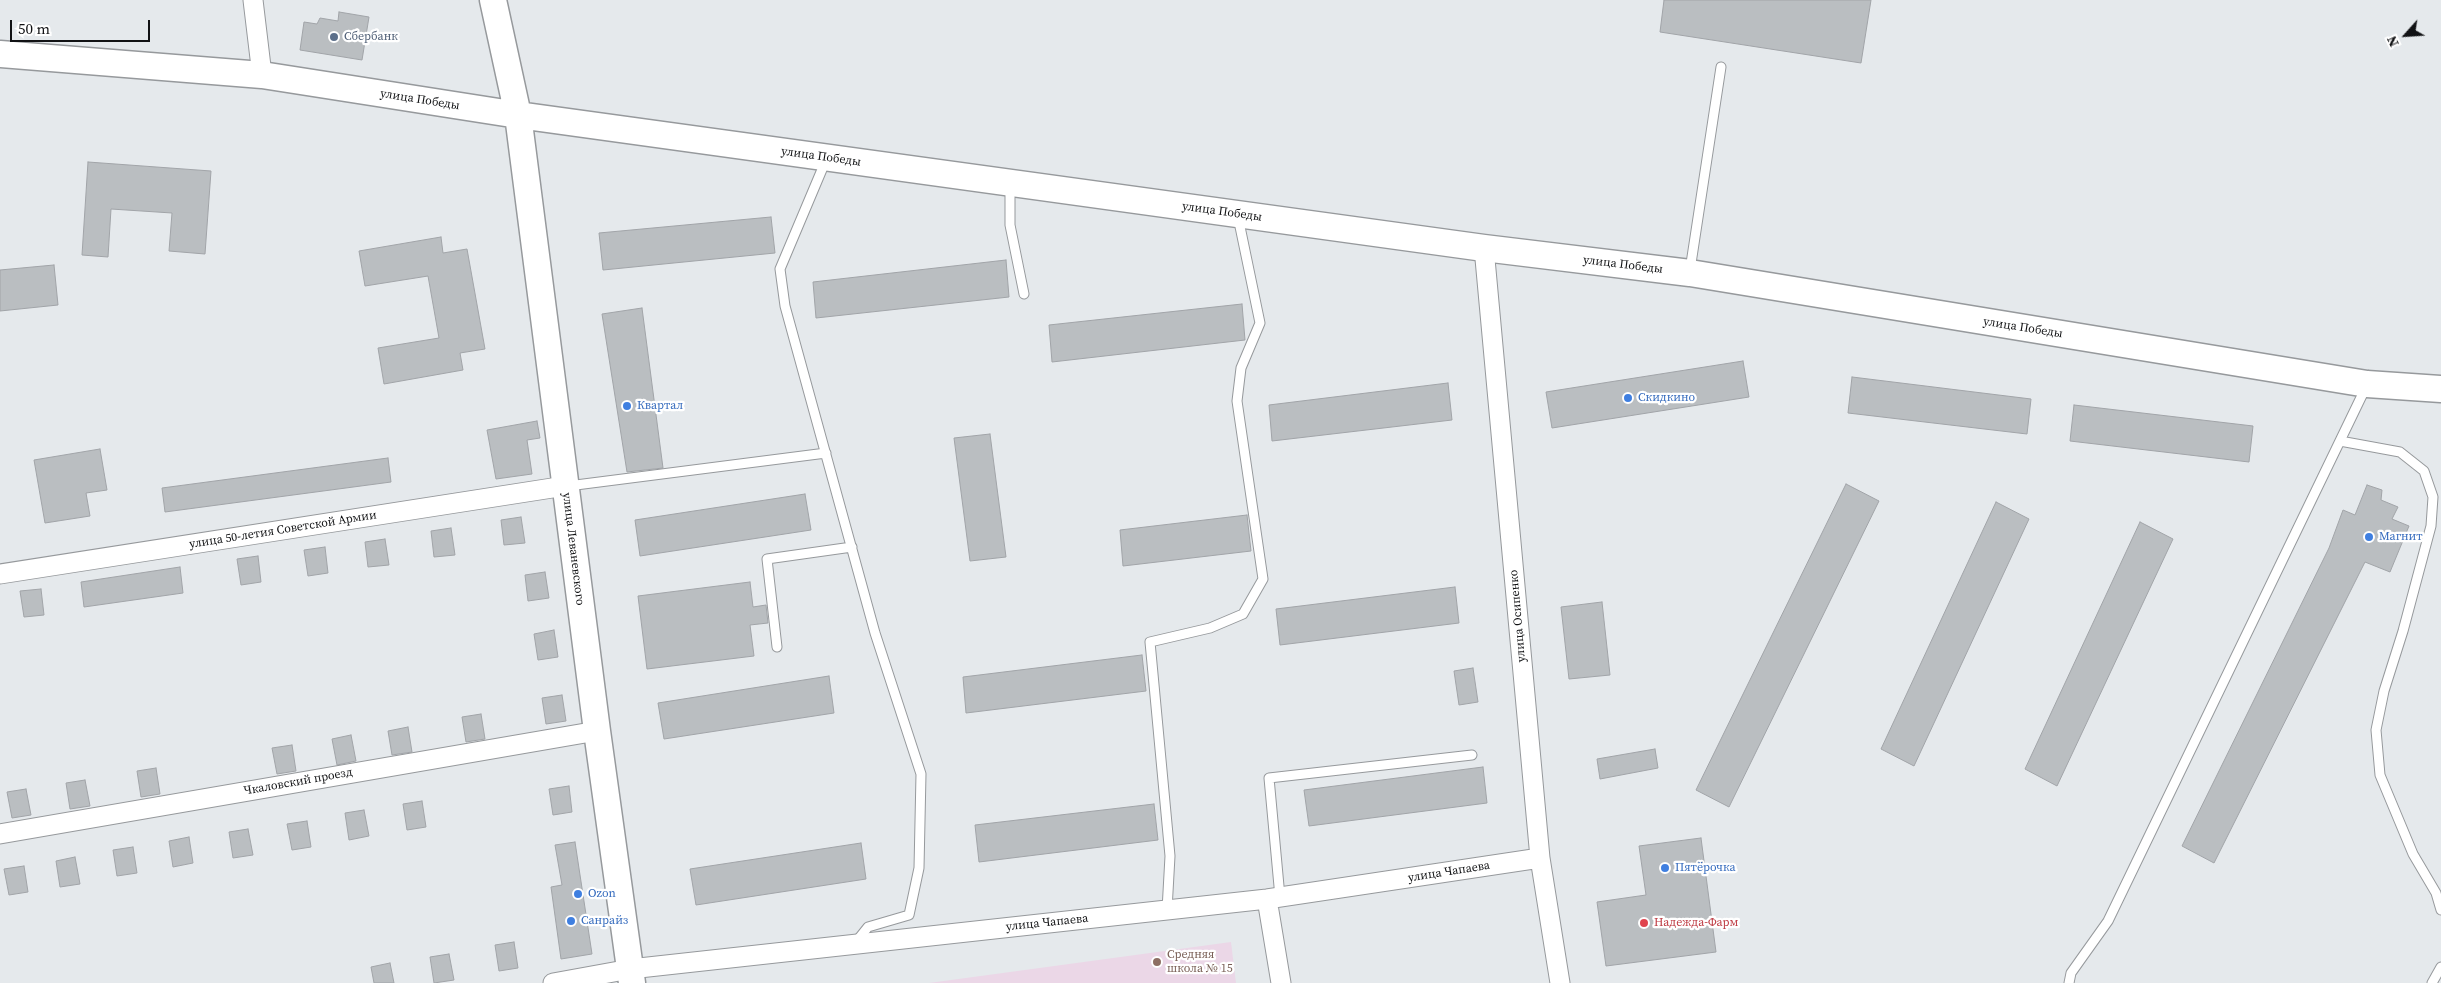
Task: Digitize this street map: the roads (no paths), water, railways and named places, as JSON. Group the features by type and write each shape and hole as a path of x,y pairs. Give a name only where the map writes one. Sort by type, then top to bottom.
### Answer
{"street":[{"path":"252,0 262,75"},
{"name":"улица Леваневского","path":"493,0 518,115 597,731 631,976"},
{"name":"улица Победы","path":"0,54 262,75 518,115 1484,248 1690,273 2367,384 2441,389"},
{"name":"улица Осипенко","path":"1484,248 1540,858 1560,983"},
{"name":"улица 50-летия Советской Армии","path":"0,574 565,486"},
{"name":"Чкаловский проезд","path":"0,834 597,731"},
{"name":"улица Чапаева","path":"554,983 631,976 854,944 1274,898 1540,858"},
{"path":"1274,898 1281,983"}],"lane":[{"path":"1690,273 1721,68"},
{"path":"827,157 780,269 785,306 875,633 921,774 919,868 909,915 868,927 854,944"},
{"path":"1010,183 1010,225 1024,294"},
{"path":"1167,910 1170,856 1150,642 1210,628 1243,614 1263,579 1237,401 1241,368 1260,323 1237,214"},
{"path":"2069,983 2071,973 2108,921 2367,384"},
{"path":"2340,441 2400,452 2424,471 2433,498 2432,526 2384,691 2376,730 2380,775 2413,854 2436,893 2441,910"},
{"path":"565,486 826,454"},
{"path":"777,647 767,559 852,547"},
{"path":"1274,898 1269,778 1472,755"},
{"path":"2432,983 2441,967"}],"place":[{"name":"Сбербанк","path":"334,37"},
{"name":"Скидкино","path":"1628,398"},
{"name":"Квартал","path":"627,406"},
{"name":"Магнит","path":"2369,537"},
{"name":"Пятёрочка","path":"1665,868"},
{"name":"Ozon","path":"578,894"},
{"name":"Санрайз","path":"571,921"},
{"name":"Надежда-Фарм","path":"1644,923"},
{"name":"Средняя школа № 15","path":"1157,962"}]}
